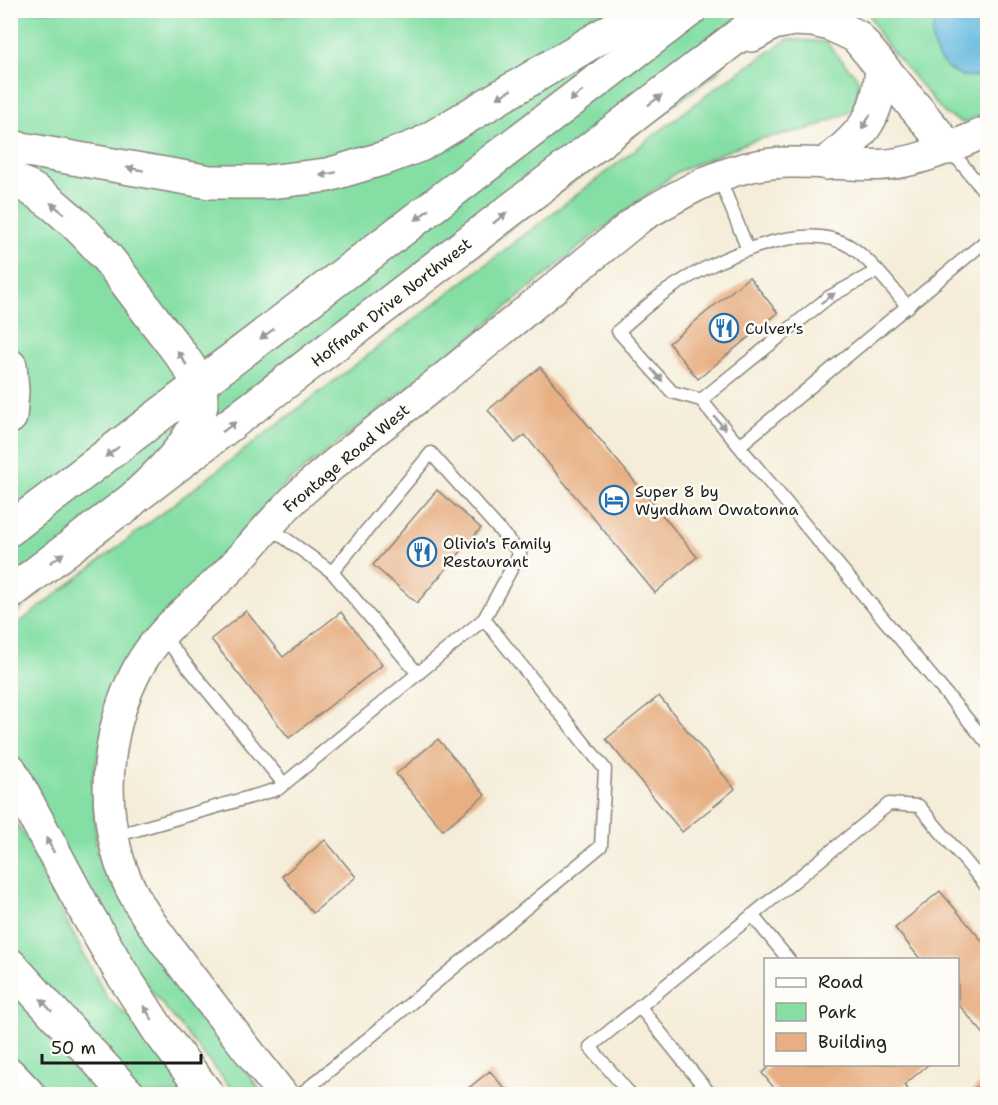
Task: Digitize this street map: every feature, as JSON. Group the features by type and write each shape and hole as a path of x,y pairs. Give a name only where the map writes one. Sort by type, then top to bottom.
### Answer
{"main road":[{"path":"10,147 210,182 267,182 328,175 420,145 645,10"},
{"path":"10,529 690,10"},
{"name":"Hoffman Drive Northwest","path":"10,593 123,509 772,10"},
{"path":"712,57 773,23 793,20 812,20 830,24 853,23 882,68 950,148"},
{"path":"827,163 856,140 867,123 880,94 882,68"},
{"path":"10,178 45,198 94,244 181,355 200,386 201,404 190,438 123,509"},
{"path":"10,366 12,392 10,417"},
{"path":"10,770 119,969 159,1031 207,1095"},
{"path":"10,965 128,1095"},
{"path":"10,1075 28,1095"}],"street":[{"name":"Frontage Road West","path":"282,1095 217,1012 143,911 128,883 116,851 107,786 117,722 139,666 162,635 232,567 304,489 641,218 675,197 745,168 780,163 879,165 912,160 950,148 987,131"}],"lane":[{"path":"950,148 987,196"},
{"path":"719,177 748,250"},
{"path":"908,307 877,271 851,246 824,237 798,236 748,250 710,264 675,285 618,331 672,392 701,400 987,744"},
{"path":"739,446 987,239"},
{"path":"701,400 829,297 877,271"},
{"path":"114,836 278,789 484,619 520,553 431,453 332,572"},
{"path":"268,526 332,572 418,674"},
{"path":"301,1095 601,846 605,769 484,619"},
{"path":"162,635 284,784"},
{"path":"630,1095 590,1047 889,804 919,806 987,888"},
{"path":"752,915 787,958"},
{"path":"639,1006 710,1095"}],"green space":[{"path":"249,10 277,17 316,10 747,11 719,71 79,556 11,618 11,11"},
{"path":"867,10 987,11 987,112 963,123 945,114 881,38"},
{"path":"788,39 826,42 859,80 854,110 813,128 751,141 677,172 583,244 454,351 283,486 123,666 92,778 97,853 148,935 263,1094 236,1094 122,955 11,789 11,629 717,87"},
{"path":"10,814 30,844 56,902 107,998 218,1094 11,1094"}],"water":[{"path":"946,11 987,11 987,73 974,77 963,76 943,64 933,43 932,32 936,20"}],"building":[{"name":"Culver's","path":"749,277 778,313 698,379 669,343"},
{"name":"Super 8 by Wyndham Owatonna","path":"540,367 697,557 655,593 525,435 515,443 488,410"},
{"path":"437,490 481,528 417,603 373,565"},
{"path":"246,611 283,657 341,612 382,665 289,738 211,639"},
{"path":"659,696 735,789 682,832 606,739"},
{"path":"438,739 485,795 443,830 396,774"},
{"path":"325,840 356,877 313,913 282,876"},
{"path":"940,891 988,948 988,1039 959,1005 959,958 919,958 895,928"},
{"path":"771,1066 927,1066 904,1085 912,1094 779,1094 762,1073"},
{"path":"490,1071 509,1094 461,1094"},
{"path":"988,1078 988,1094 968,1094"}],"place":[{"name":"Culver's","path":"724,328"},
{"name":"Super 8 by Wyndham Owatonna","path":"614,500"},
{"name":"Olivia's Family Restaurant","path":"422,552"}]}
